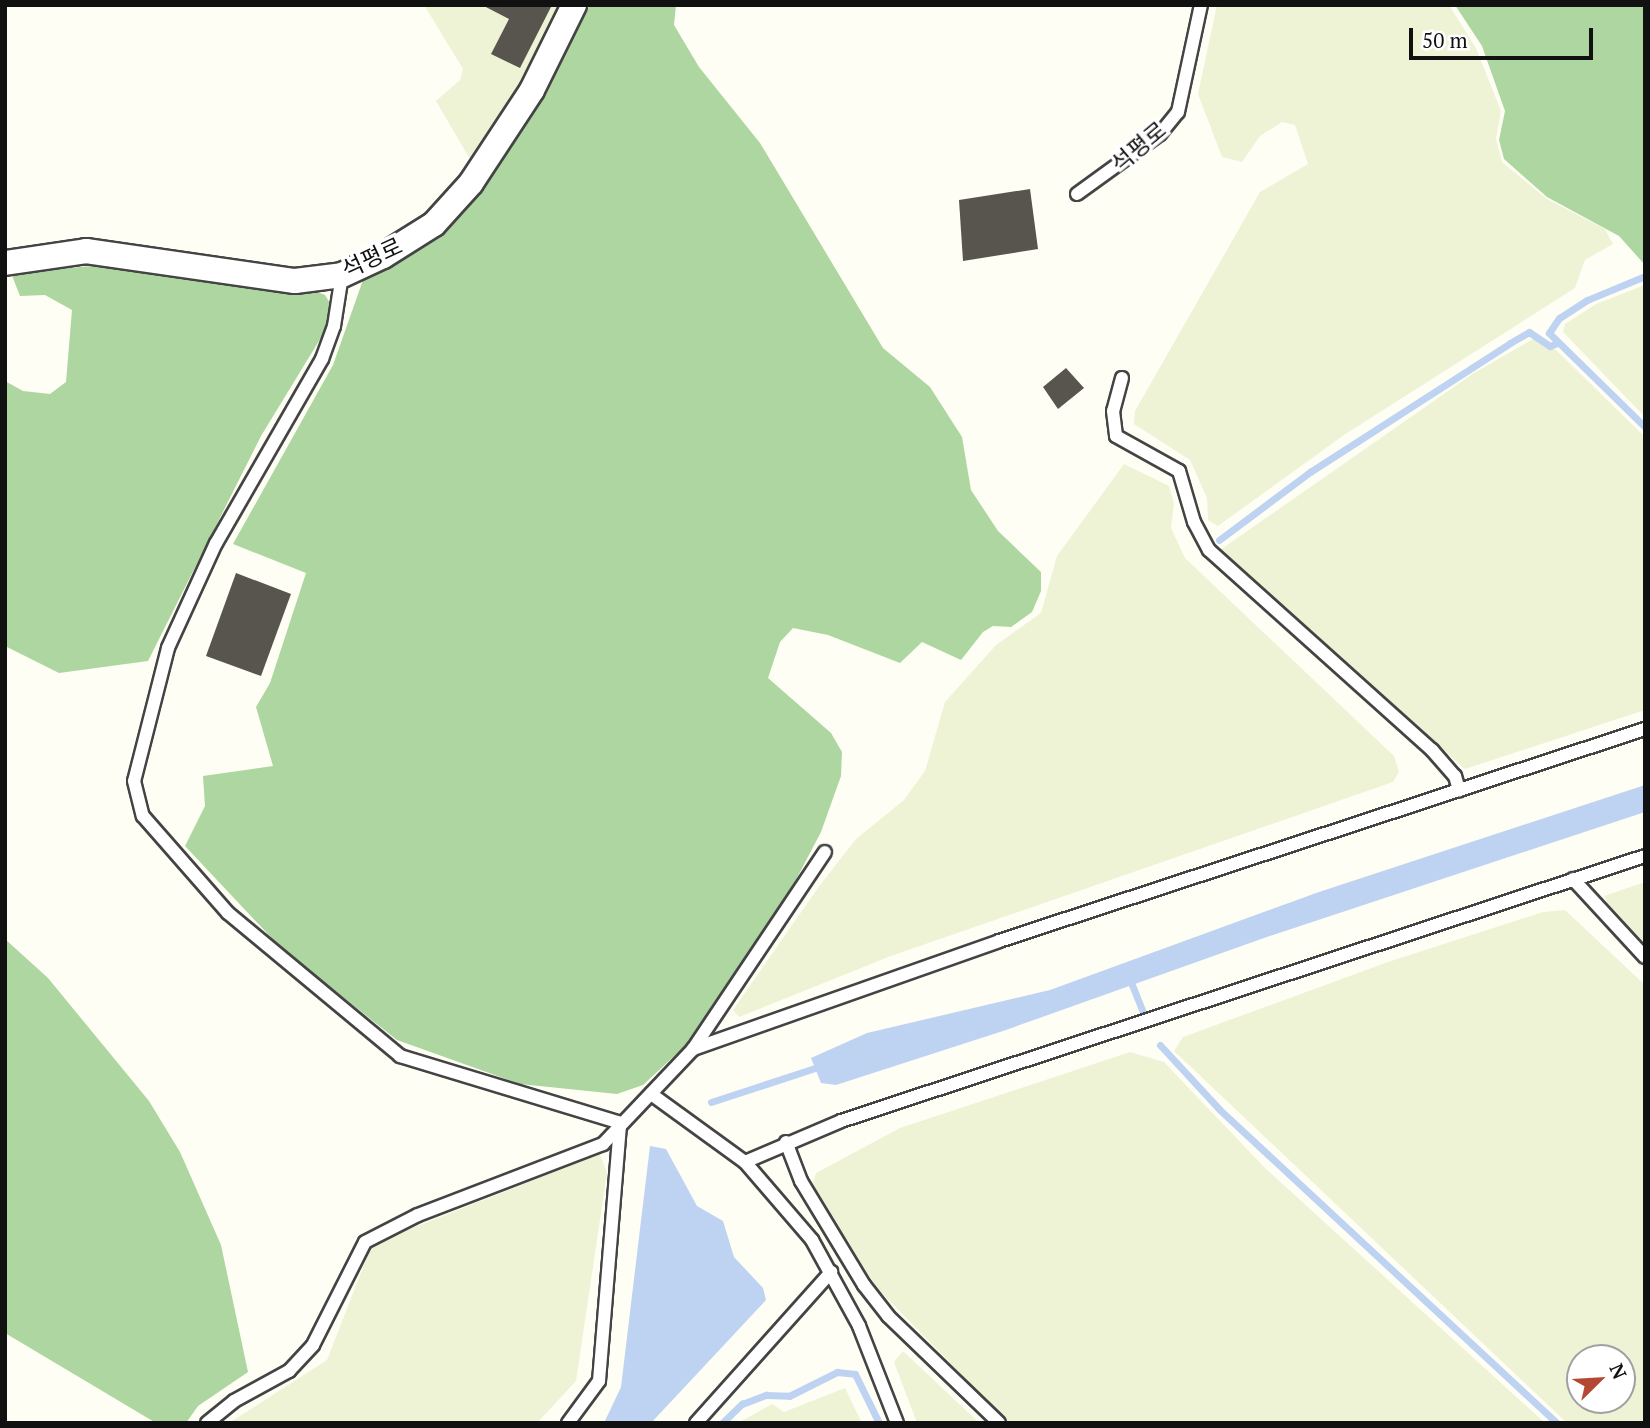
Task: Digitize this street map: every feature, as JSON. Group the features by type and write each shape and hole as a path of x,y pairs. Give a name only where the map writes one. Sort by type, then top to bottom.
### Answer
{"street":[{"name":"석평로","path":"5,263 86,251 295,281 342,275 416,237 471,183 526,100 574,5"}],"lane":[{"name":"석평로","path":"1077,194 1160,134 1178,112 1201,5"},
{"path":"342,275 334,326 322,359 216,543 168,648 134,781 143,816 228,913 401,1056 620,1123"},
{"path":"1122,378 1113,411 1116,436 1180,471 1194,522 1209,551 1432,750 1455,776 1459,790"},
{"path":"693,1049 999,941 1645,729"},
{"path":"207,1423 234,1401 289,1371 313,1345 365,1242 418,1215 583,1154 603,1144 620,1123 693,1049 825,852"},
{"path":"745,1162 786,1143 1645,856"},
{"path":"1573,879 1645,957"},
{"path":"651,1094 745,1162 773,1191 831,1272 859,1326 897,1423"},
{"path":"568,1423 599,1381 620,1123"},
{"path":"786,1143 801,1181 864,1285 888,1316 999,1423"},
{"path":"696,1423 831,1272"}],"green space":[{"path":"424,5 564,5 499,126 471,161 436,101 460,80 463,69"},
{"path":"590,5 676,5 674,25 699,67 760,143 883,348 930,387 962,437 971,490 998,531 1041,572 1041,591 1032,612 1011,627 993,626 983,632 961,660 922,642 900,663 828,635 793,628 780,642 768,678 831,733 842,752 841,776 821,832 789,893 686,1045 643,1085 617,1094 520,1084 397,1040 281,948 185,846 205,806 203,776 273,766 256,707 270,683 306,573 233,544 333,365 363,280 450,228 536,109"},
{"path":"1217,5 1449,5 1476,48 1501,111 1496,139 1502,162 1547,199 1605,229 1613,244 1585,260 1575,288 1344,435 1218,526 1208,520 1207,498 1190,460 1134,424 1135,411 1260,192 1308,164 1295,125 1282,122 1260,136 1242,162 1222,157 1198,94"},
{"path":"1455,5 1645,5 1645,265 1619,236 1547,197 1504,159 1499,140 1505,111 1482,46"},
{"path":"115,264 303,286 325,295 336,313 261,436 148,661 59,673 5,646 5,381 23,391 50,394 66,382 72,310 45,295 20,296 11,273"},
{"path":"1645,285 1645,417 1563,332 1565,324 1596,304"},
{"path":"1533,339 1556,350 1645,437 1645,710 1465,769 1220,550 1474,373"},
{"path":"1124,464 1169,486 1174,503 1171,528 1185,558 1394,756 1399,772 1393,782 891,956 739,1017 733,1010 820,885 856,839 904,800 925,771 945,702 996,645 1041,613 1057,556"},
{"path":"1645,882 1645,948 1616,920 1604,896"},
{"path":"1565,910 1645,985 1645,1423 1567,1423 1174,1051 1183,1037 1388,962 1543,912"},
{"path":"5,939 48,978 149,1101 180,1152 221,1245 248,1372 198,1406 186,1423 156,1423 5,1333"},
{"path":"1130,1052 1164,1062 1264,1167 1545,1423 1009,1423 877,1288 820,1202 813,1183 816,1173 900,1128"},
{"path":"600,1154 607,1173 576,1381 537,1423 229,1423 327,1360 372,1244"},
{"path":"903,1351 979,1423 917,1423 894,1362"},
{"path":"845,1388 862,1423 738,1423 772,1404 784,1412"}],"water":[{"path":"1645,785 1645,812 1264,938 1003,1031 836,1085 821,1083 811,1058 867,1033 1050,990 1319,892"},
{"path":"650,1146 666,1149 697,1206 723,1221 734,1257 763,1288 766,1300 651,1423 604,1423 621,1387"}],"building":[{"path":"482,5 552,5 520,68 491,54 509,19"},
{"path":"1030,189 1038,249 963,261 959,200"},
{"path":"1066,368 1084,388 1058,409 1043,387"},
{"path":"236,573 291,594 261,676 206,656"}],"waterway":[{"path":"1645,276 1587,300 1559,318 1549,333 1645,427"},
{"path":"1219,540 1310,472 1510,343 1529,332 1550,346 1557,343"},
{"path":"1130,980 1143,1012"},
{"path":"1160,1045 1220,1110 1557,1423"},
{"path":"711,1102 824,1065"},
{"path":"722,1423 742,1404 766,1395 789,1396 837,1372 855,1374 879,1423"}]}
